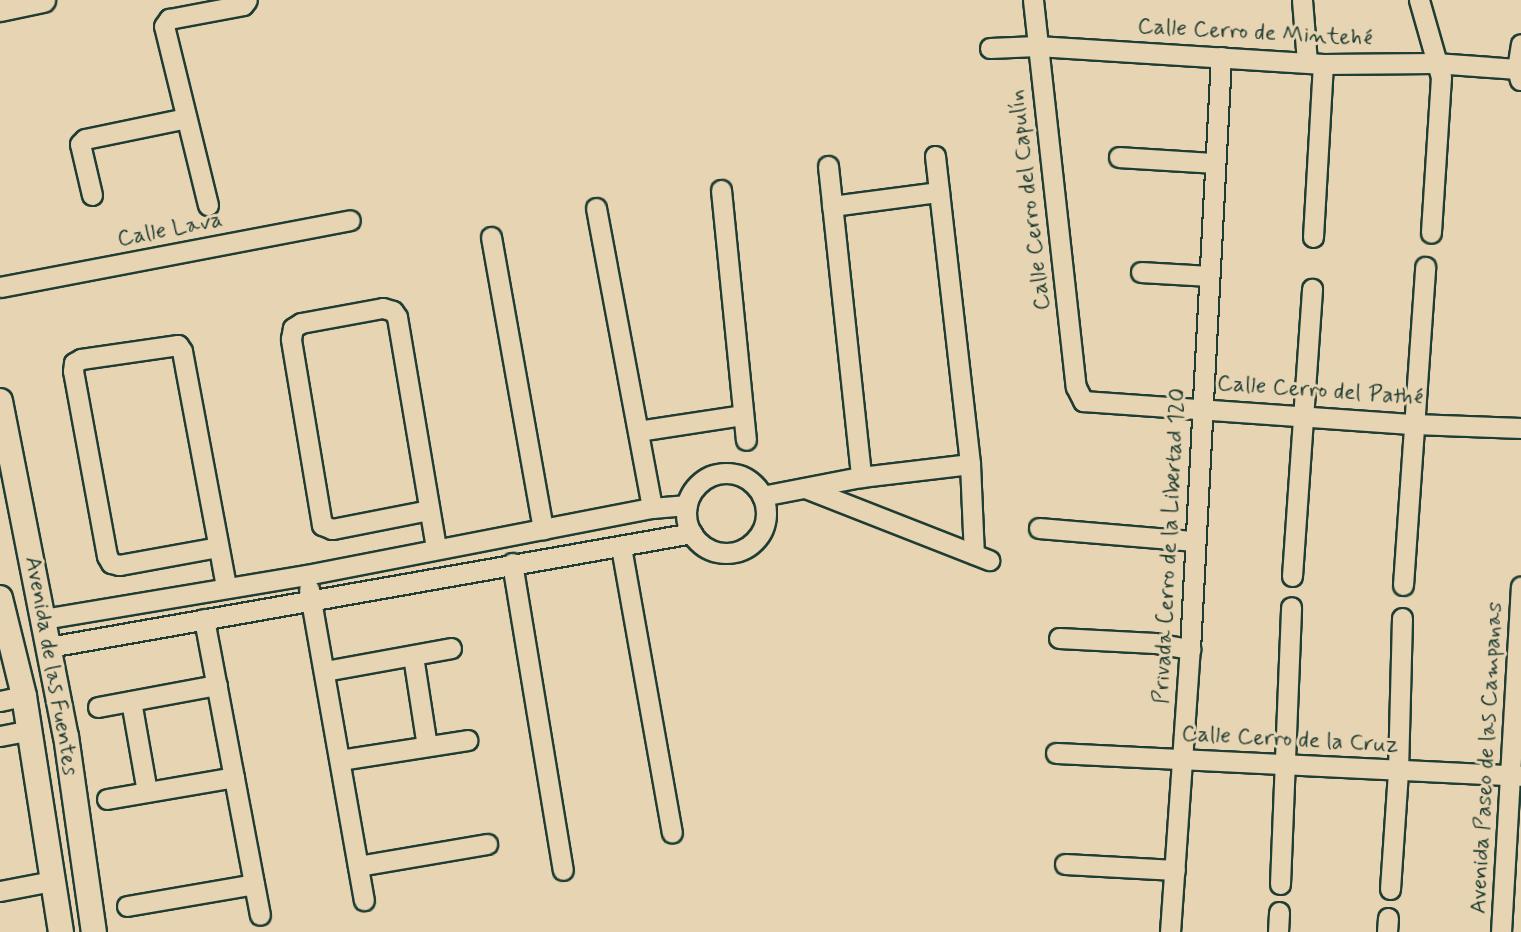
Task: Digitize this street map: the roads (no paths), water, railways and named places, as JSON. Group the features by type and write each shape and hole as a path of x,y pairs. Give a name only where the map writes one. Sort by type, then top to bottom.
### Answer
{"main road":[{"path":"0,9 43,0"},
{"name":"Avenida de las Fuentes","path":"0,401 66,736 94,932"},
{"name":"Avenida de las Fuentes","path":"0,598 12,699 30,730 61,932"}],"street":[{"path":"208,205 165,21 243,5 247,0"},
{"name":"Calle Cerro del Capulín","path":"1033,0 1077,394"},
{"path":"1302,0 1315,63 1313,237"},
{"path":"1419,0 1441,77 1431,233"},
{"path":"1519,75 1521,44"},
{"name":"Calle Cerro de Mintehé","path":"990,48 1037,46 1315,63 1435,63 1519,75"},
{"name":"Privada Cerro de la Libertad 120","path":"1170,932 1190,649 1221,57"},
{"path":"92,195 82,141 186,118"},
{"path":"804,488 982,556 935,156"},
{"path":"1119,157 1215,163"},
{"path":"828,166 861,477"},
{"path":"721,190 746,440"},
{"path":"832,206 939,192"},
{"path":"596,208 652,508"},
{"name":"Calle Lava","path":"0,287 349,220"},
{"path":"491,237 543,528"},
{"path":"1403,585 1425,267"},
{"path":"1141,272 1209,275"},
{"path":"1292,576 1311,289"},
{"path":"429,510 332,529 322,525 293,352 293,328 300,323 383,308 393,311 397,317 436,548"},
{"path":"218,547 119,565 111,563 107,556 97,503 73,371 74,363 94,356 178,345 226,586"},
{"name":"Calle Cerro del Pathé","path":"1077,394 1091,404 1202,407 1414,424 1521,428"},
{"path":"638,431 742,415"},
{"path":"762,496 861,477 970,464"},
{"path":"718,474 734,474 748,480 762,496 766,506 765,523 758,537 745,548 729,552 715,551 692,534 686,520 692,491 703,480 718,474"},
{"path":"43,619 226,586 306,575 652,508 687,505"},
{"path":"1040,528 1194,541"},
{"path":"49,647 512,563 692,534"},
{"path":"621,547 672,832"},
{"path":"512,563 563,870"},
{"path":"306,575 364,900"},
{"name":"Avenida Paseo de las Campanas","path":"1501,932 1515,776 1521,587"},
{"path":"1280,884 1291,607"},
{"path":"1390,889 1398,771 1402,618"},
{"path":"204,619 260,915"},
{"path":"1059,638 1155,643 1190,649"},
{"path":"325,671 451,649"},
{"path":"413,656 427,746"},
{"path":"99,707 217,685"},
{"path":"131,701 147,792"},
{"path":"0,736 30,730"},
{"path":"340,760 467,740"},
{"name":"Calle Cerro de la Cruz","path":"1056,753 1515,776"},
{"path":"107,799 234,778"},
{"path":"358,866 487,844"},
{"path":"1065,864 1175,870"},
{"path":"0,891 52,881"},
{"path":"127,905 254,884"},
{"path":"1278,932 1279,912"}]}
